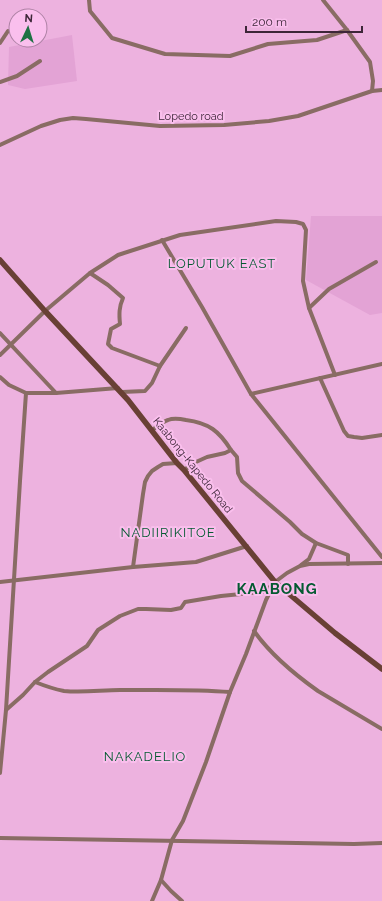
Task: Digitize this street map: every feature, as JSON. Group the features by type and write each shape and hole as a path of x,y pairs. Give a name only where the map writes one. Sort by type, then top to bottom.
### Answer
{"main road":[{"name":"Kaabong-Kapedo Road","path":"0,260 120,390 177,463 247,546 274,584 382,669"}],"street":[{"path":"89,0 90,11 112,38 165,54 230,56 268,44 317,40 347,30"},
{"path":"324,0 370,62 373,81 372,91"},
{"path":"0,43 8,31"},
{"path":"0,82 17,76 40,61"},
{"name":"Lopedo road","path":"0,145 41,126 60,120 73,118 160,126 232,124 269,121 298,116 372,91 382,90"},
{"path":"0,355 46,311 90,273 118,255 180,235 276,221 296,222 303,224 306,230 303,281 309,308 335,375"},
{"path":"162,240 251,394 382,558"},
{"path":"309,308 329,289 376,262"},
{"path":"90,273 108,285 123,298 120,305 120,324 111,328 108,344 112,348 160,366"},
{"path":"0,377 8,385 26,393 145,390 152,383 160,366 186,328"},
{"path":"0,333 56,393"},
{"path":"251,394 382,364"},
{"path":"320,378 344,431 348,436 362,438 382,435"},
{"path":"0,773 6,710 26,393"},
{"path":"152,430 168,420 178,419 198,422 214,429 237,457 238,473 242,481 302,534 316,543 348,555 348,564"},
{"path":"184,470 207,456 225,453 231,450"},
{"path":"133,567 145,482 152,471 163,464 177,463"},
{"path":"6,710 35,682 87,646 98,630 120,616 138,609 146,608 171,610 181,608 185,602 221,596 262,592 309,559 316,543"},
{"path":"0,582 133,567 196,562 247,546"},
{"path":"300,566 309,564 382,563"},
{"path":"152,901 161,880 172,840 183,821 206,762 230,692 266,600 274,584"},
{"path":"254,631 275,656 318,691 382,729"},
{"path":"35,682 50,688 76,692 99,690 211,690 230,692"},
{"path":"0,838 354,844 382,843"},
{"path":"161,880 182,901"}],"shaded area":[{"path":"72,35 77,81 25,89 8,85 9,48 48,48 48,40"},
{"path":"311,216 382,216 382,313 370,315 306,280"}],"district":[{"name":"LOPUTUK EAST","path":"222,263"},
{"name":"NADIIRIKITOE","path":"168,532"},
{"name":"KAABONG","path":"277,589"},
{"name":"NAKADELIO","path":"145,756"}]}
